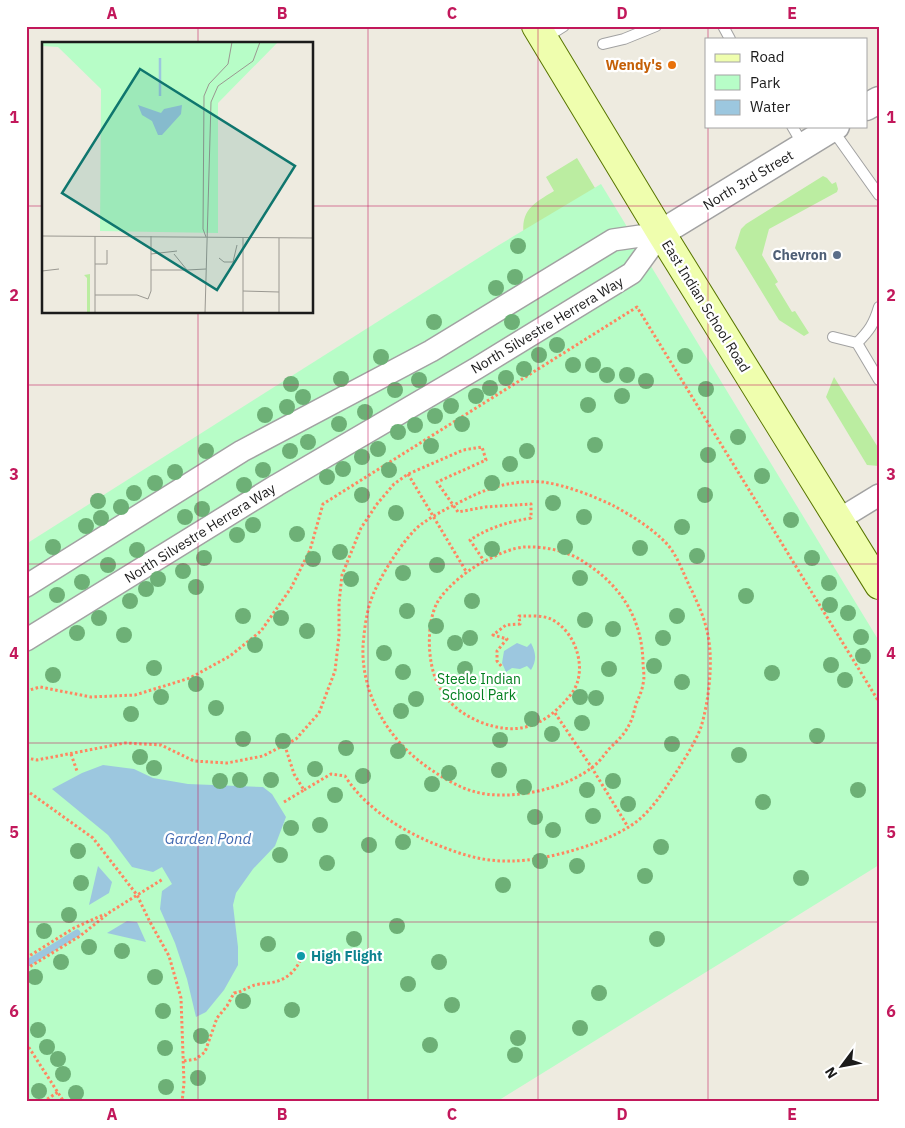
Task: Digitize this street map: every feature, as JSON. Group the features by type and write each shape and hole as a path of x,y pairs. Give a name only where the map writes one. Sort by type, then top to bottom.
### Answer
{"main road":[{"name":"East Indian School Road","path":"548,30 661,233 879,585"}],"street":[{"path":"868,107 879,100"},
{"name":"North 3rd Street","path":"661,233 798,136 830,128"},
{"path":"26,586 242,451 431,351 613,240 661,233"},
{"name":"North Silvestre Herrera Way","path":"26,640 277,485 476,368 632,273 661,233"},
{"path":"838,520 879,495"}],"lane":[{"path":"603,44 624,40 656,26"},
{"path":"723,26 729,38"},
{"path":"835,128 879,195"},
{"path":"857,343 869,331 876,319 879,307"},
{"path":"833,337 857,343 879,380"}],"path":[{"path":"26,691 40,687 91,697 135,695 190,678 230,656 261,631 290,588 310,550 324,504 637,307 879,702"},
{"path":"26,758 37,760 125,744 161,745 194,760 227,763 263,756 296,739 319,713 335,671 342,575 361,528 377,504 394,484 408,474 463,450 482,447 486,460 438,482 458,512 485,507 531,504 531,518 505,522 489,528 470,540 484,562"},
{"path":"408,474 467,573"},
{"path":"284,802 331,774 344,776 353,789 374,808 405,831 430,843 464,855 492,860 517,862 573,851 614,836 641,819 662,793 683,763 700,728 710,678 708,635 699,607 670,546 646,526 614,507 586,494 546,482 514,482 491,487 420,524 389,564 370,602 363,648 368,687 384,725 419,761 439,776 473,791 511,794 541,792 564,783 592,768 628,728 643,684 643,644 631,609 611,582 582,560 556,550 521,546 484,562 467,573 442,594 434,607 429,654 437,685 453,706 464,715 495,728 513,730 528,727 555,713 577,687 580,675 580,659 573,643 558,624 551,619 520,616 520,624 506,625 493,635 507,639 497,651 497,661 502,667"},
{"path":"555,713 628,827"},
{"path":"285,746 294,774 304,790"},
{"path":"71,754 78,770"},
{"path":"26,790 93,838 137,895 169,956 181,998 184,1060 182,1102"},
{"path":"26,969 80,936 110,912 163,879"},
{"path":"26,958 74,928 110,912"},
{"path":"184,1060 196,1059 205,1052 217,1018 227,1006 234,993 243,992 251,986 258,984 277,982 292,973 301,959"},
{"path":"26,1043 64,1102"},
{"path":"42,1102 58,1092"}],"green space":[{"path":"577,158 598,193 524,236 524,220 530,208 540,199 554,191 546,177"},
{"path":"823,176 832,184 836,182 837,192 769,229 762,255 778,282 775,284 792,312 795,311 809,333 804,336 779,320 735,248 741,229 746,224"},
{"name":"Steele Indian School Park","path":"601,184 879,641 879,865 496,1102 26,1102 26,544 499,245"},
{"path":"834,377 879,449 879,466 867,465 826,397"}],"water":[{"path":"517,643 527,647 531,643 535,653 534,663 531,670 527,666 520,669 512,668 506,672 502,663 504,651"},
{"name":"Garden Pond","path":"103,765 134,769 153,778 188,784 263,787 272,794 286,817 275,846 253,869 236,893 233,905 238,965 224,990 206,1012 196,1017 187,979 175,943 160,909 162,891 172,884 162,867 153,872 132,867 108,835 52,789 82,773"},
{"path":"98,866 112,882 109,893 89,905"},
{"path":"127,921 137,922 146,942 107,933"}],"waterway":[{"path":"26,964 77,933"}],"place":[{"name":"Wendy's","path":"672,65"},
{"name":"Chevron","path":"837,255"},
{"name":"High Flight","path":"301,956"}]}
